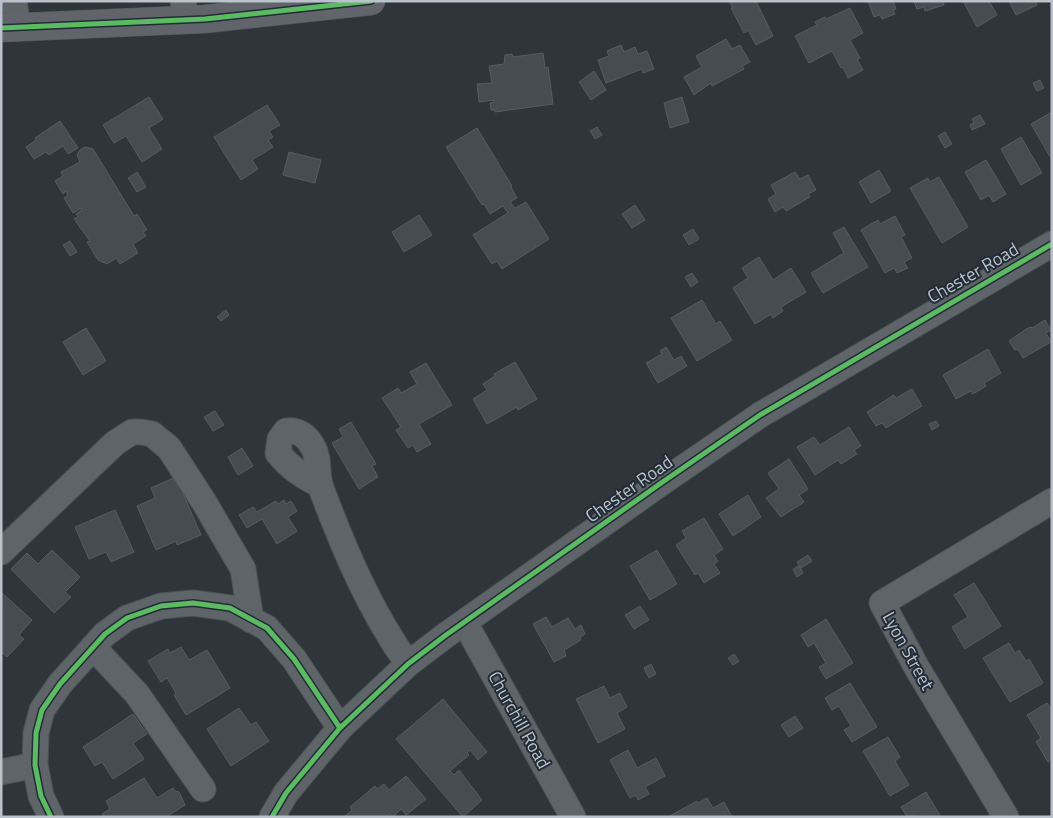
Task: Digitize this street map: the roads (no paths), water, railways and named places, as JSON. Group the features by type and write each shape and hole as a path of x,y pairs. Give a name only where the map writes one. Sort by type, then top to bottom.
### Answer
{"main road":[{"path":"10,28 184,11 371,1"}],"street":[{"path":"10,28 14,1"},
{"name":"Chester Road","path":"272,817 286,794 340,728 408,664 465,622 760,415 1051,245"},
{"path":"1,552 116,443 132,432 152,434 169,448 204,502 243,569 251,620"},
{"path":"320,485 374,611 408,664"},
{"name":"Lyon Street","path":"1006,817 917,668 882,603 1052,501"},
{"path":"51,817 41,796 36,765 36,733 42,710 60,684 104,634 128,618 161,606 194,603 230,608 267,628 294,659 340,728"},
{"name":"Churchill Road","path":"465,622 573,817"},
{"path":"93,647 137,694 203,790"},
{"path":"1,772 36,765"}]}
